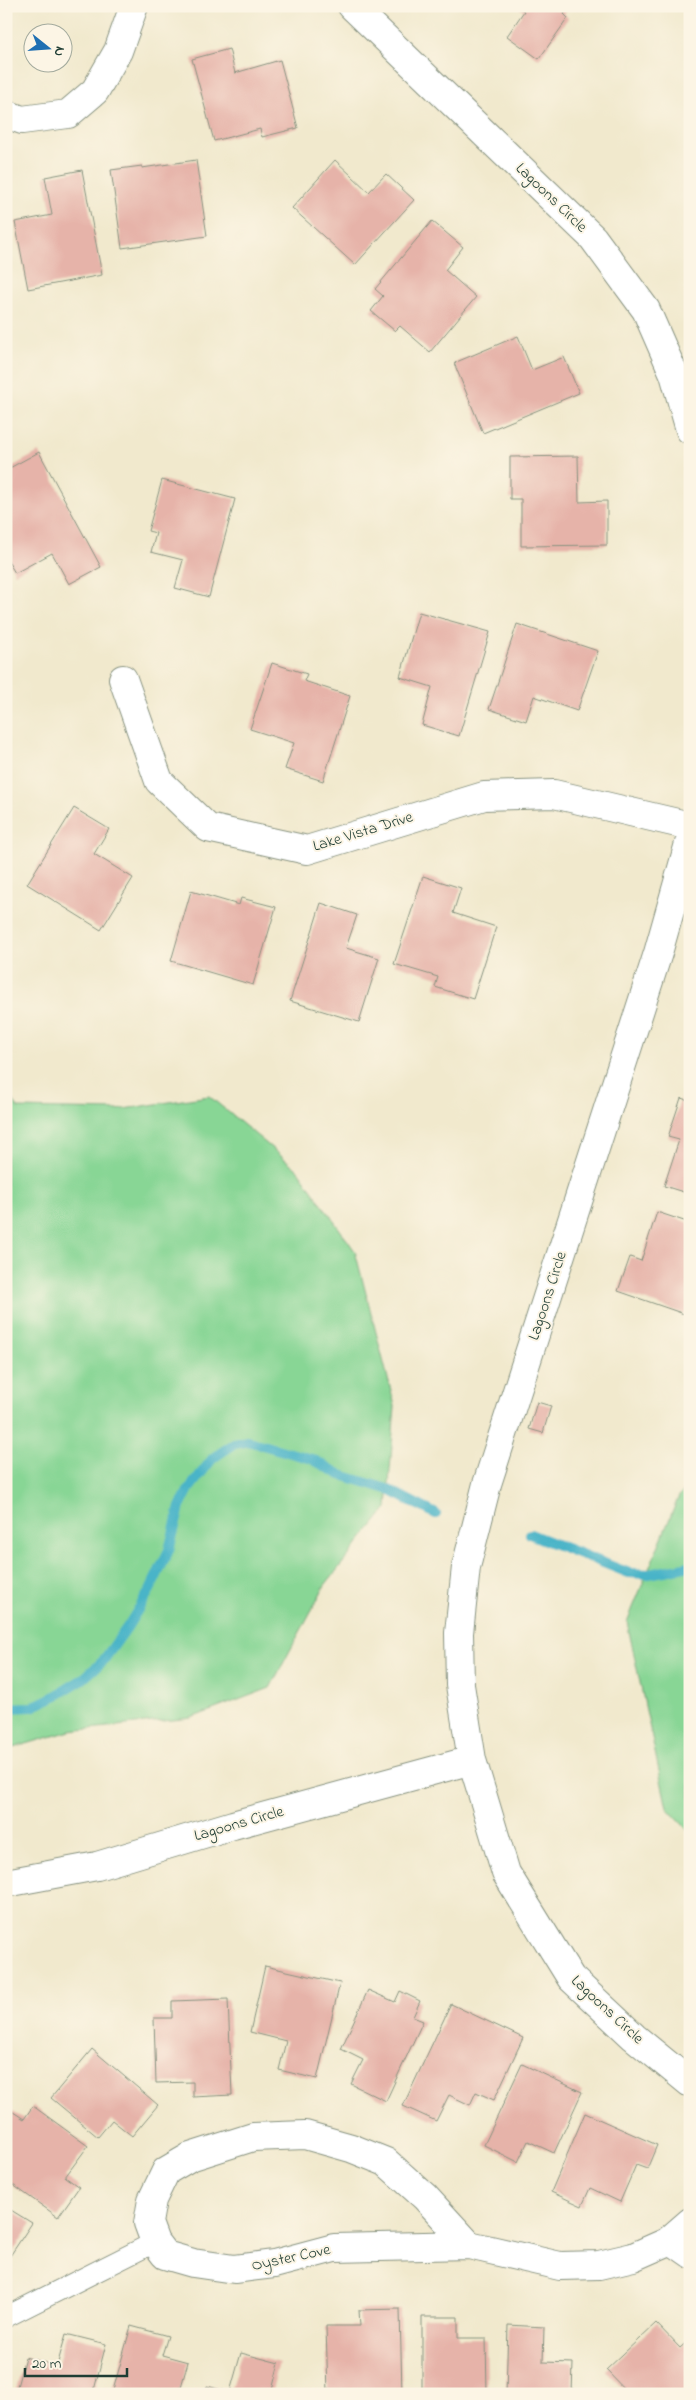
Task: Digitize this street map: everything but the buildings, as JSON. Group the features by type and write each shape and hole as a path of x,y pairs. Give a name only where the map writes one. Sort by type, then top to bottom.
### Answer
{"street":[{"path":"6,114 22,120 68,114 95,91 118,50 134,6"},
{"name":"Lagoons Circle","path":"352,6 593,238 646,310 674,374 690,430"},
{"name":"Lake Vista Drive","path":"123,679 159,781 208,828 307,850 484,796 554,794 690,826"},
{"name":"Lagoons Circle","path":"690,840 658,953 487,1484 466,1567 459,1633 460,1685 472,1760 506,1873 571,1978 634,2037 690,2083"},
{"name":"Lagoons Circle","path":"6,1883 97,1866 233,1825 472,1760"},
{"path":"155,2242 148,2223 152,2200 166,2171 190,2157 253,2137 305,2136 351,2148 386,2162 425,2197 469,2244"},
{"name":"Oyster Cove","path":"155,2242 165,2256 193,2263 234,2269 274,2264 334,2248 469,2244 560,2266 599,2265 633,2257 667,2242 690,2222"}],"lane":[{"path":"6,2317 155,2242"},
{"path":"667,2242 690,2258"}],"green space":[{"path":"6,1089 18,1108 117,1110 209,1096 298,1170 355,1251 395,1406 387,1508 325,1585 270,1688 191,1718 70,1731 6,1750"},
{"path":"690,1486 690,1832 667,1808 627,1622 679,1496"}],"waterway":[{"path":"6,1708 32,1707 57,1695 83,1679 103,1661 128,1626 150,1590 169,1550 180,1507 189,1489 213,1458 234,1444 248,1441 312,1459 341,1475 387,1489 436,1514"},
{"path":"530,1534 629,1573 649,1574 690,1566"}]}
